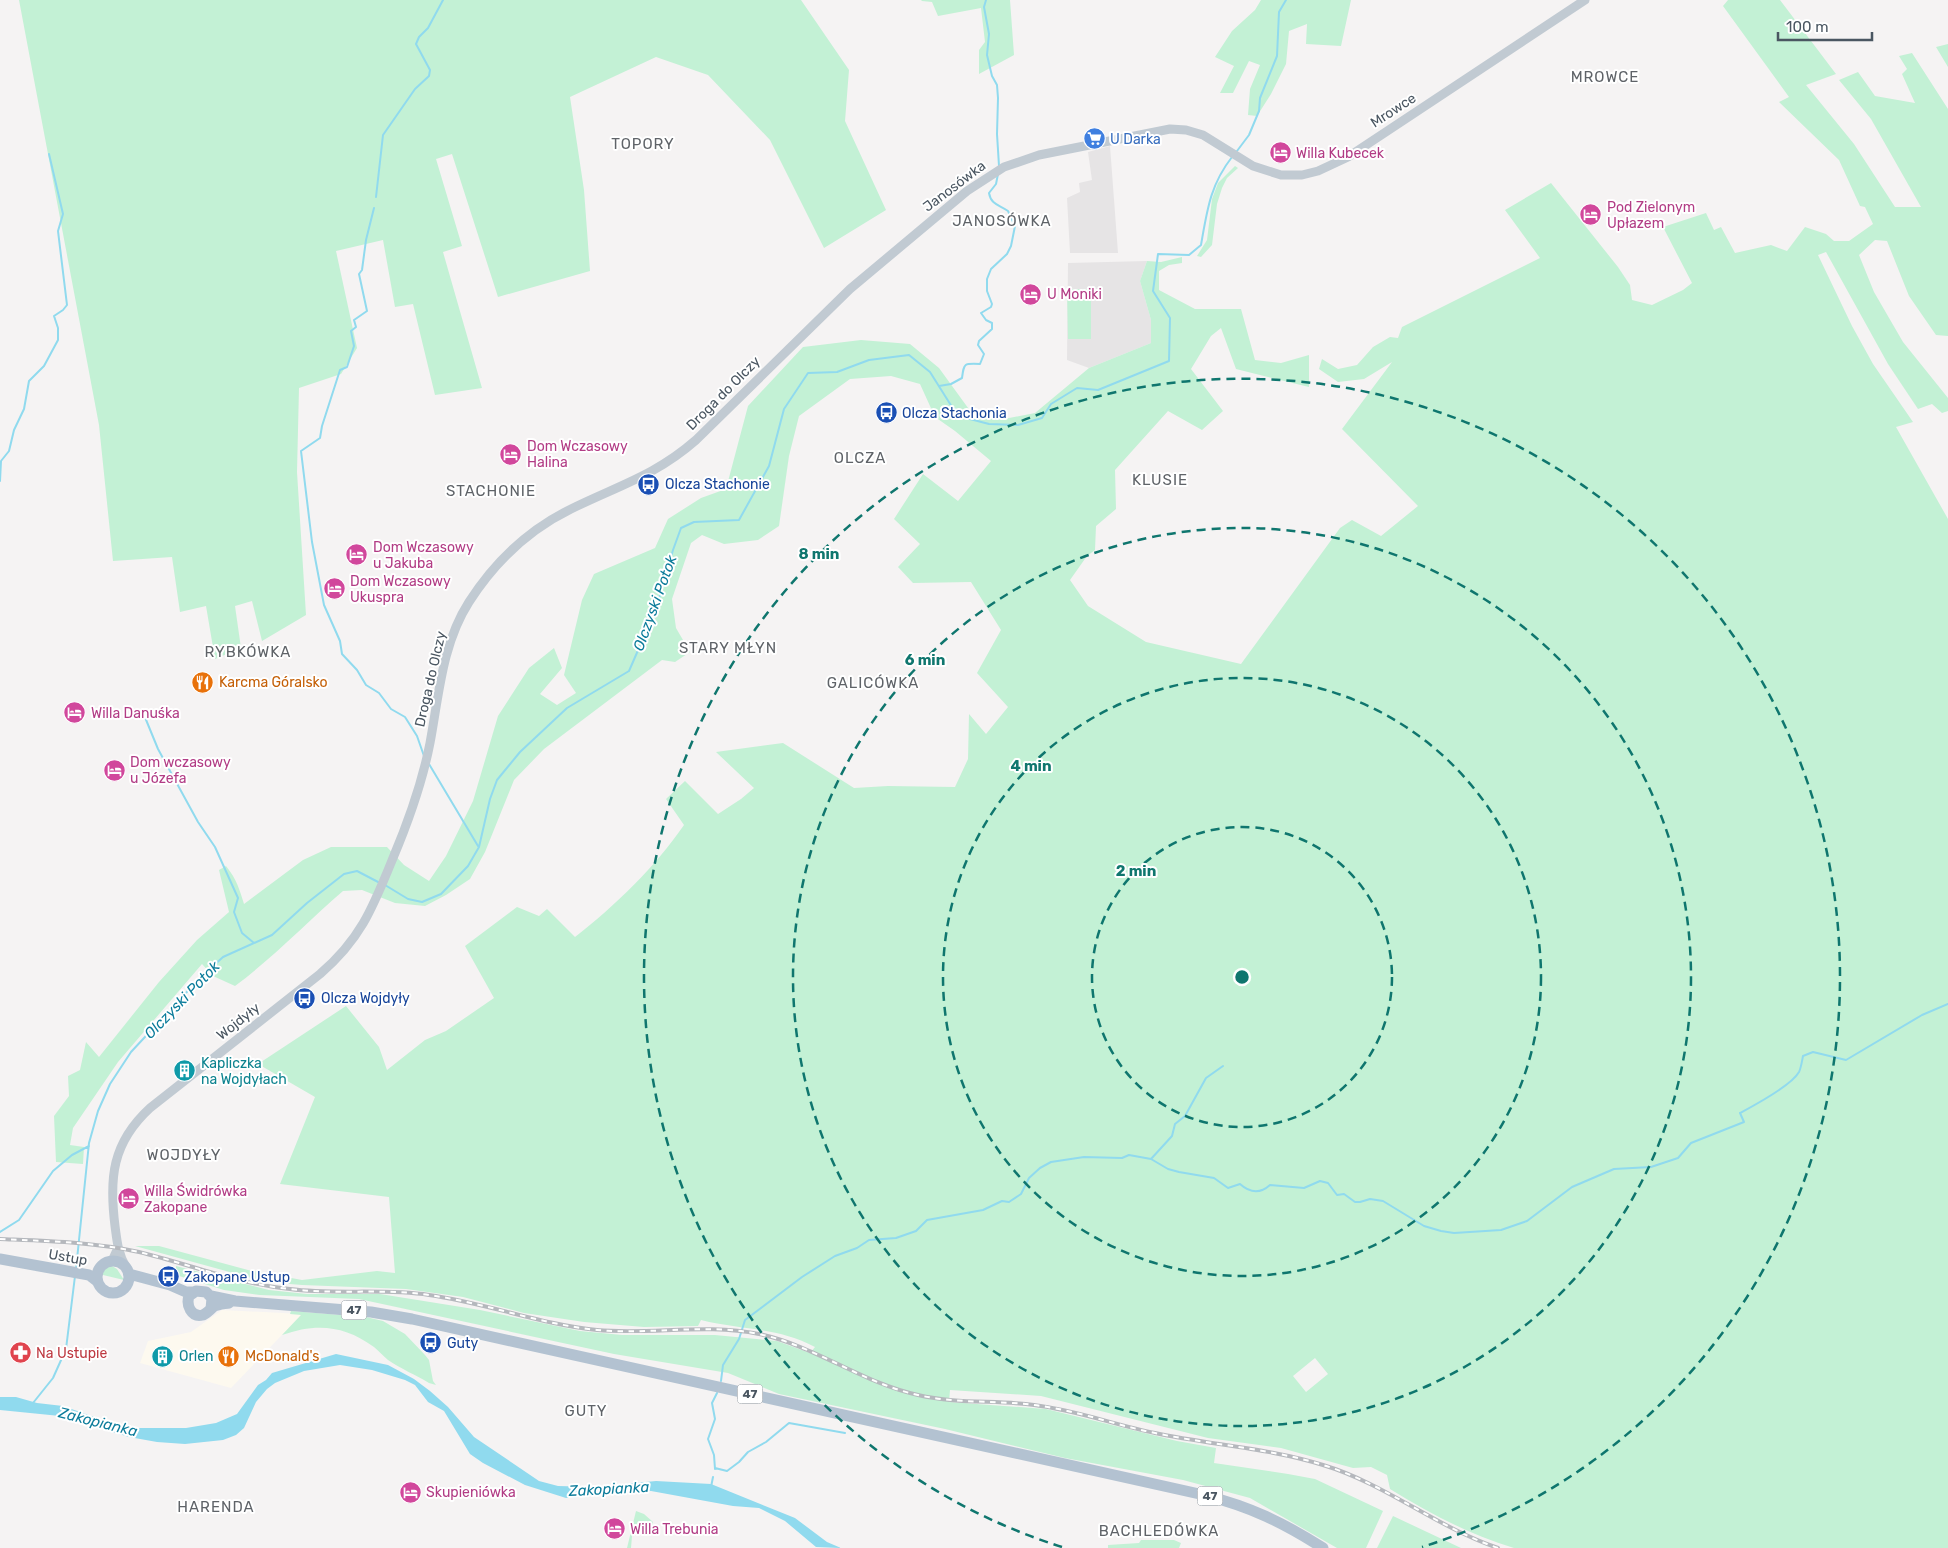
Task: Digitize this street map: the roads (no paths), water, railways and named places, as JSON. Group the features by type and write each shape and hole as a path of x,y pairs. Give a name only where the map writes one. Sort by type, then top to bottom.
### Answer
{"main road":[{"name":"Ustup","path":"0,1259 76,1269 100,1266"},
{"name":"47","path":"100,1266 112,1260 120,1262 136,1278 170,1285 186,1292 190,1297 190,1310 197,1315 203,1315 216,1306 235,1301"},
{"path":"98,1282 97,1274 100,1266"},
{"name":"Ustup","path":"76,1269 92,1276 98,1282"},
{"path":"127,1271 127,1287"},
{"name":"47","path":"98,1282 103,1289 110,1293 119,1292 127,1287 144,1286 190,1297 204,1290 211,1296 235,1301 383,1313 412,1318 1204,1495 1247,1507 1264,1514 1287,1525 1323,1548"},
{"path":"211,1296 211,1309"}],"street":[{"name":"Mrowce","path":"1203,135 1244,160 1265,170 1287,175 1308,174 1332,166 1585,0"},
{"name":"Janosówka","path":"835,302 967,190 1004,167 1039,155 1157,131 1180,130 1203,135"},
{"name":"Droga do Olczy","path":"375,904 420,789 446,657 452,637 465,608 487,577 515,547 547,522 576,506 647,475 684,450 835,302"},
{"name":"Wojdyły","path":"127,1271 118,1248 112,1200 112,1182 121,1149 134,1126 153,1106 331,965 358,934 375,904"},
{"path":"112,1260 116,1256 118,1248"}],"water":[{"name":"Zakopianka","path":"336,1354 388,1365 414,1379 448,1407 474,1437 539,1481 558,1486 595,1487 656,1481 711,1484 795,1518 827,1542 841,1548 816,1547 785,1521 759,1508 733,1506 651,1491 566,1498 525,1485 470,1454 444,1411 428,1402 415,1385 372,1370 340,1365 304,1371 275,1383 256,1402 244,1428 236,1435 223,1440 185,1444 157,1442 129,1437 60,1416 0,1410 0,1397 16,1397 37,1403 63,1406 111,1423 137,1428 186,1428 216,1423 237,1414 258,1385 272,1373"}],"waterway":[{"path":"376,197 383,135 415,89 429,76 430,70 416,44 419,37 428,28 443,0"},
{"path":"986,0 984,7 989,34 987,55 992,76 997,85 999,166"},
{"name":"Olczyski Potok","path":"1237,151 1249,135 1259,111 1260,98 1277,56 1279,12 1286,0"},
{"path":"0,481 1,461 9,451 14,430 24,409 29,381 44,366 58,340 58,328 54,316 67,305 58,231 63,214 49,154"},
{"name":"Olczyski Potok","path":"385,885 408,899 422,902 441,894 468,866 479,847 490,799 497,780 520,752 567,708 629,671 656,609 681,528 694,522 739,520 769,466 784,409 808,373 837,372 869,360 909,355 930,372 952,407 966,418 989,424 1018,425 1042,418 1051,404 1077,388 1098,390 1169,361 1170,318 1153,291 1158,254 1189,255 1201,245 1210,199 1219,178 1232,157"},
{"path":"939,386 951,384 962,378 963,369 966,365 980,364 984,354 978,345 979,341 992,329 992,323 986,320 981,313 991,307 992,304 987,291 987,279 991,269 1007,254 1011,246 1015,226 1008,211 990,197 989,193 996,184 998,174"},
{"path":"374,208 366,240 362,270 359,274 367,311 354,320 356,327 351,331 354,346 347,367 340,370 320,438 301,451 312,542 324,605 340,641 342,654 357,670 366,685 379,693 391,709 405,717 417,736 424,756"},
{"path":"142,710 158,749 198,822 215,847 238,898 234,912 242,933 254,943"},
{"path":"429,764 478,846"},
{"name":"Olczyski Potok","path":"76,1269 89,1143 98,1111 110,1084 131,1052 197,981 223,957 272,935 307,903 344,874 357,871 380,883"},
{"path":"721,1381 723,1365 739,1339 745,1320 802,1277 835,1256 857,1248 869,1240 896,1238 916,1231 927,1220 983,1210 1002,1201 1009,1202 1021,1194 1029,1178 1040,1168 1051,1162 1084,1157 1122,1158 1129,1155 1151,1159 1168,1169 1179,1172 1214,1178 1228,1188 1240,1184 1251,1191 1259,1191 1270,1185 1304,1188 1320,1181 1328,1183 1337,1195 1344,1194 1355,1202 1370,1199 1383,1201 1424,1226 1441,1231 1454,1233 1501,1230 1527,1221 1572,1187 1614,1169 1651,1167 1678,1158 1691,1143 1744,1122 1740,1113 1789,1083 1799,1072 1803,1056 1813,1052 1846,1060 1922,1015 1948,1004"},
{"path":"1151,1159 1172,1136 1175,1124 1185,1116 1206,1078 1223,1066"},
{"path":"0,1232 19,1220 53,1171 72,1155 89,1146"},
{"name":"Olczyski Potok","path":"33,1403 53,1378 66,1349 75,1276"},
{"path":"715,1469 714,1455 708,1439 715,1419 712,1403 717,1393"},
{"path":"715,1468 727,1471 748,1452 766,1442 789,1423 845,1433"},
{"path":"711,1487 713,1477"}],"railway":[{"path":"0,1239 70,1242 122,1249 252,1283 290,1289 429,1295 554,1323 597,1330 719,1329 759,1334 800,1347 878,1382 918,1395 947,1400 1050,1407 1155,1433 1303,1459 1346,1473 1368,1483 1453,1529 1498,1548"}],"place":[{"name":"U Darka","path":"1094,139"},
{"name":"Willa Kubecek","path":"1280,153"},
{"name":"Pod Zielonym Upłazem","path":"1591,215"},
{"name":"U Moniki","path":"1031,294"},
{"name":"Olcza Stachonia","path":"886,413"},
{"name":"Dom Wczasowy Halina","path":"511,454"},
{"name":"Olcza Stachonie","path":"649,484"},
{"name":"Dom Wczasowy u Jakuba","path":"357,555"},
{"name":"Dom Wczasowy Ukuspra","path":"334,589"},
{"name":"Karcma Góralsko","path":"203,682"},
{"name":"Willa Danuśka","path":"75,713"},
{"name":"Dom wczasowy u Józefa","path":"114,770"},
{"name":"Olcza Wojdyły","path":"305,998"},
{"name":"Kapliczka na Wojdyłach","path":"185,1071"},
{"name":"Willa Świdrówka Zakopane","path":"128,1199"},
{"name":"Zakopane Ustup","path":"168,1277"},
{"name":"Guty","path":"431,1343"},
{"name":"Na Ustupie","path":"20,1353"},
{"name":"Orlen","path":"163,1356"},
{"name":"McDonald's","path":"229,1356"},
{"name":"Skupieniówka","path":"410,1492"},
{"name":"Willa Trebunia","path":"614,1529"}],"district":[{"name":"MROWCE","path":"1605,77"},
{"name":"TOPORY","path":"643,144"},
{"name":"JANOSÓWKA","path":"1002,221"},
{"name":"OLCZA","path":"860,458"},
{"name":"KLUSIE","path":"1160,480"},
{"name":"STACHONIE","path":"491,491"},
{"name":"STARY MŁYN","path":"728,648"},
{"name":"RYBKÓWKA","path":"248,652"},
{"name":"GALICÓWKA","path":"873,683"},
{"name":"WOJDYŁY","path":"184,1155"},
{"name":"GUTY","path":"586,1411"},
{"name":"HARENDA","path":"216,1507"},
{"name":"BACHLEDÓWKA","path":"1159,1531"}]}
